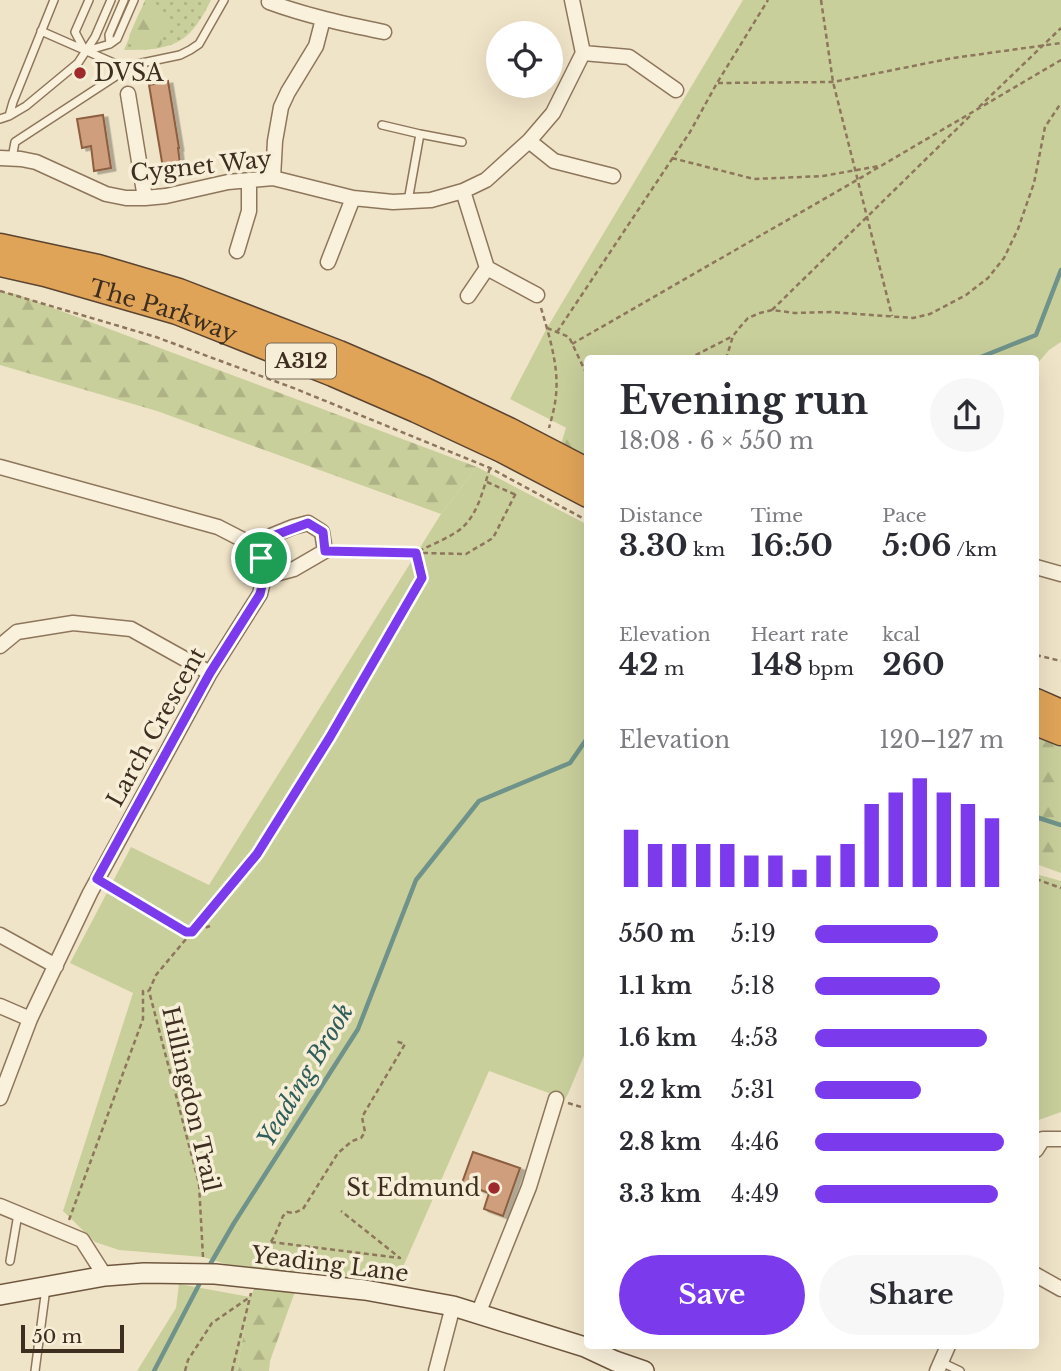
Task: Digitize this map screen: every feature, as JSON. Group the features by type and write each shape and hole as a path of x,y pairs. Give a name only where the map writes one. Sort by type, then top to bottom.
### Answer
{"highway":[{"name":"The Parkway","path":"0,246 98,267 191,296 339,353 425,390 584,469"},
{"name":"The Parkway","path":"0,264 45,274 201,321 416,410 502,450 584,493"},
{"path":"1039,702 1061,712"},
{"path":"1039,724 1061,733"}],"street":[{"path":"572,0 583,52 629,57 676,90"},
{"path":"269,2 293,11 384,33"},
{"path":"273,178 275,141 281,107 316,46 323,19"},
{"name":"Cygnet Way","path":"6,158 36,162 106,194 126,198 166,196 228,182 273,178 353,198 393,202 431,200 463,191 486,180 529,141 553,113 583,52"},
{"path":"128,94 145,198"},
{"path":"529,141 554,161 613,176"},
{"path":"120,150 136,147"},
{"path":"237,251 249,211 249,180"},
{"path":"463,191 487,268 537,295"},
{"path":"328,262 353,198"},
{"path":"468,296 487,268"},
{"path":"0,467 218,527 251,544 261,558 264,577 294,569 325,551 323,532 308,523 251,544"},
{"path":"1039,568 1061,574"},
{"name":"Larch Crescent","path":"0,1098 30,1019 97,879 210,673 260,594 264,577"},
{"path":"0,646 17,632 73,622 131,629 210,673"},
{"path":"0,935 56,966"},
{"path":"0,1006 30,1019"},
{"path":"478,1314 529,1187 556,1099"},
{"path":"1039,1145 1043,1139 1061,1139"},
{"path":"0,1206 82,1240 105,1276"},
{"name":"Yeading Lane","path":"0,1295 105,1276 144,1273 206,1274 365,1290 453,1306 584,1343"},
{"path":"1039,1277 1061,1289"},
{"path":"436,1371 453,1306"},
{"name":"Yeading Lane","path":"595,1349 615,1361 644,1371"},
{"path":"939,1366 947,1349"}],"lane":[{"path":"9,116 54,0"},
{"path":"85,51 75,32 89,0"},
{"path":"0,119 26,107 78,63 94,37 111,0"},
{"path":"110,44 109,35 124,0"},
{"path":"85,51 117,40 134,0"},
{"path":"41,31 123,67 180,55 190,50 199,44 224,0"},
{"path":"6,158 15,142 116,76 123,67"},
{"path":"382,125 462,142"},
{"path":"408,201 420,134"},
{"path":"10,1261 19,1213"},
{"path":"35,1371 46,1287"},
{"path":"939,1366 960,1371"}],"path":[{"path":"557,332 690,132 768,0"},
{"path":"821,0 833,82 892,316"},
{"path":"772,310 1061,28"},
{"path":"717,83 833,82 953,58 1061,43"},
{"path":"572,344 1061,60"},
{"path":"727,355 733,336 748,318 760,313 772,310 913,318 930,314 966,295 988,278 1004,258 1018,229 1034,183 1045,127 1061,103"},
{"path":"672,158 754,179 822,176 883,165"},
{"path":"0,291 156,337 296,389 490,467 584,519"},
{"path":"537,295 557,376 556,397 547,437"},
{"path":"547,328 569,337 584,369"},
{"path":"696,355 733,336"},
{"path":"416,553 460,530 473,513 487,482 490,467"},
{"path":"325,551 466,554 493,538 517,493 487,482"},
{"name":"Hillingdon Trail","path":"206,1274 202,1257 199,1184 149,991 156,975 257,854 330,737 422,578 416,553"},
{"path":"1039,656 1061,661"},
{"path":"97,879 186,932 210,926"},
{"path":"1039,879 1061,888"},
{"path":"64,1233 143,1020 143,991 149,991"},
{"path":"232,1371 250,1297 251,1278 283,1216 287,1212 294,1213 303,1209 338,1153 352,1141 361,1138 365,1132 362,1117 405,1044 394,1041"},
{"path":"556,1099 584,1108"},
{"path":"271,1242 400,1258 341,1211"},
{"path":"185,1371 188,1360 212,1324 250,1297"}],"green space":[{"path":"145,0 211,0 195,27 178,42 155,49 124,50"},
{"path":"743,0 1061,0 1061,342 1039,362 1039,355 584,355 584,437 510,399 547,328"},
{"path":"152,8 156,13 165,13 171,22 169,36 161,37 162,44 159,48 144,50 134,44 129,36 140,11"},
{"path":"0,292 16,294 477,467 441,514 157,411 0,365"},
{"path":"584,423 584,462 560,447 566,428"},
{"path":"477,467 584,523 584,1056 568,1094 565,1099 489,1071 396,1283 226,1264 203,1257 119,1250 95,1242 63,1211 133,993 70,963 131,847 209,885 441,514"},
{"path":"1039,737 1061,747 1061,873 1039,865"},
{"path":"1039,875 1061,881 1061,1112 1039,1120"},
{"path":"258,1282 298,1283 270,1361 269,1371 237,1371 250,1297"},
{"path":"179,1284 250,1297 237,1371 137,1371 176,1308"}],"building":[{"path":"168,81 181,172 164,174 149,85"},
{"path":"103,115 111,168 94,171 91,146 82,148 77,119"},
{"name":"St Edmund","path":"473,1152 520,1168 503,1216 484,1209 489,1193 462,1183"}],"waterway":[{"name":"Yeading Brook","path":"986,355 1036,335 1061,270"},
{"name":"Yeading Brook","path":"208,1268 358,1029 416,880 479,801 570,763 584,743"},
{"path":"1039,818 1061,825"},
{"name":"Yeading Brook","path":"154,1371 202,1279"}],"place":[{"name":"DVSA","path":"80,73"},
{"name":"St Edmund","path":"494,1188"}],"route":[{"path":"308,523 323,532 325,551 416,553 422,578 330,737 257,854 192,932 188,933 97,879 210,673 260,594 264,577 261,558 251,544 308,523"}]}
